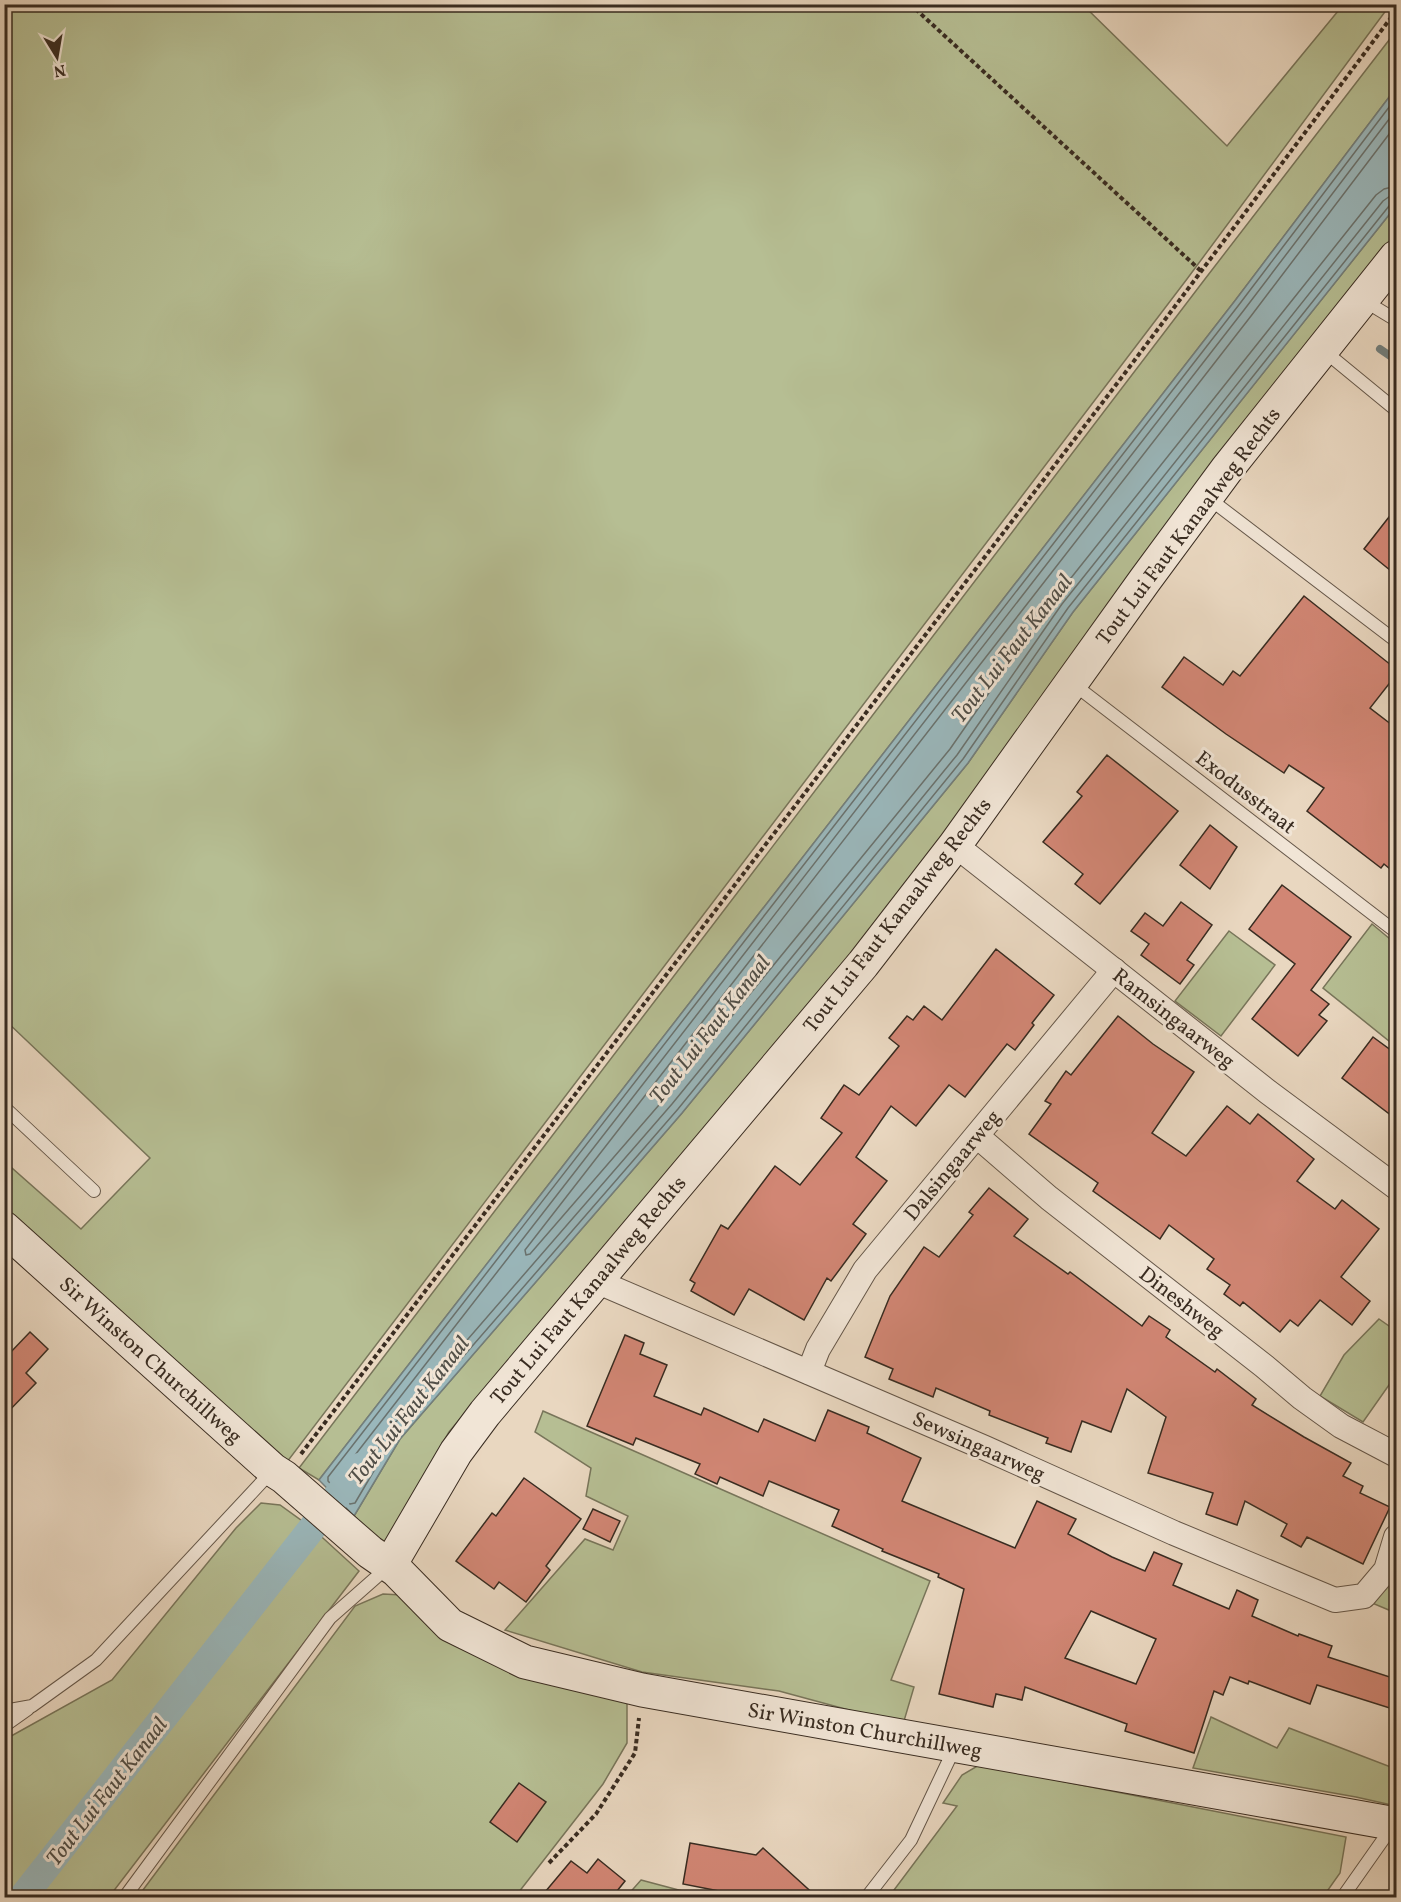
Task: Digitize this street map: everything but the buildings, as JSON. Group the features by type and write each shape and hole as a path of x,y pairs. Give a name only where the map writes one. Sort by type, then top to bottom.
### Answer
{"street":[{"name":"Tout Lui Faut Kanaalweg Rechts","path":"380,1559 485,1413 863,964 955,844 1207,497 1396,257"},
{"name":"Ramsingaarweg","path":"955,844 1269,1092 1396,1187"},
{"name":"Dalsingaarweg","path":"809,1372 818,1349 865,1270 1114,970"},
{"name":"Dineshweg","path":"977,1136 1049,1198 1302,1398 1341,1426 1396,1455"},
{"name":"Sir Winston Churchillweg","path":"4,1228 285,1479 380,1559 450,1625 525,1662 642,1690 1396,1824"},
{"name":"Sewsingaarweg","path":"596,1281 1174,1533 1335,1600 1364,1596 1386,1570 1396,1537"}],"lane":[{"path":"1362,299 1396,320"},
{"path":"1322,349 1396,410"},
{"path":"1207,497 1396,642"},
{"name":"Exodusstraat","path":"1072,683 1396,932"},
{"path":"4,1107 94,1191"},
{"path":"4,1726 96,1660 285,1479"},
{"path":"124,1898 330,1618 380,1559"},
{"path":"4,1711 32,1706"},
{"path":"866,1898 911,1840 956,1746"},
{"path":"1341,1898 1396,1824"}],"path":[{"path":"910,4 1201,271"},
{"path":"285,1479 1396,11"},
{"path":"549,1863 596,1814 635,1753 642,1690"}],"green space":[{"path":"5,5 1083,5 1227,146 1343,5 1390,5 1187,279 287,1462 5,1207 4,1161 81,1229 150,1158 5,1020"},
{"path":"1396,31 1396,88 1234,302 319,1480 299,1468 1205,279"},
{"path":"1396,206 1396,235 1302,353 870,935 449,1432 384,1546 354,1516 400,1439 682,1113 968,763 1073,612"},
{"path":"1372,924 1396,944 1396,1041 1394,1045 1323,988"},
{"path":"1229,931 1275,965 1221,1036 1175,1001"},
{"path":"1379,1319 1396,1331 1396,1375 1363,1422 1320,1396 1344,1355"},
{"path":"543,1411 930,1581 891,1680 914,1687 904,1721 871,1716 779,1691 642,1672 505,1630 585,1539 613,1550 628,1516 586,1496 591,1468 535,1432"},
{"path":"261,1503 280,1505 312,1528 359,1571 109,1897 5,1897 4,1740 112,1680 236,1528"},
{"path":"1396,1572 1396,1613 1372,1603"},
{"path":"383,1594 402,1595 627,1702 627,1743 603,1784 515,1897 137,1898 355,1606"},
{"path":"1211,1717 1277,1748 1289,1728 1396,1769 1396,1806 1193,1768"},
{"path":"979,1765 1346,1837 1340,1873 1323,1897 888,1898 957,1806 943,1803 962,1775"},
{"path":"641,1880 705,1897 626,1897"}],"water":[{"path":"1396,88 1396,206 1073,612 968,763 682,1113 400,1439 354,1516 319,1480 1234,302"}],"waterway":[{"path":"1380,349 1396,360"},
{"name":"Tout Lui Faut Kanaal","path":"22,1898 360,1467"}]}
